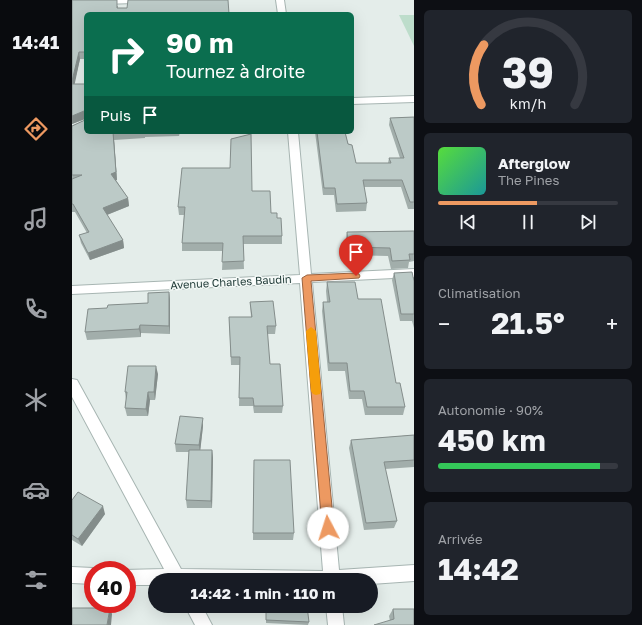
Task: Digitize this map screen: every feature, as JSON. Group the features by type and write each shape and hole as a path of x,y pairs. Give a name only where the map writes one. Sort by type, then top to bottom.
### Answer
{"street":[{"path":"72,3 124,4 166,0"},
{"path":"280,0 282,12"},
{"path":"354,101 414,99"},
{"path":"293,134 307,278 332,573"},
{"name":"Avenue Charles Baudin","path":"72,290 414,273"},
{"path":"72,384 174,573"},
{"path":"378,576 414,573"},
{"path":"72,576 84,576"},
{"path":"136,577 148,578"},
{"path":"197,613 204,625"},
{"path":"335,613 336,625"}],"green space":[{"path":"399,15 414,15 414,46"}],"building":[{"path":"72,0 117,0 117,8 127,8 128,0 228,0 229,12 84,12 84,52 79,52 72,81"},
{"path":"72,84 84,84 84,111 72,116"},
{"path":"414,117 414,202 410,202 402,180 363,180 367,203 337,204 335,188 324,188 317,134 346,134 348,144 352,145 356,163 391,163 389,158 404,158 390,118"},
{"path":"84,120 84,134 113,134 116,172 111,174 128,198 103,208 123,240 88,253 79,235 89,232 72,204 72,179 82,175 72,175 72,126"},
{"path":"251,134 252,191 270,191 271,213 277,213 277,218 281,218 282,236 243,236 244,261 222,262 223,243 182,243 185,207 178,207 182,168 230,168 231,139"},
{"path":"414,231 414,254 409,254 410,260 392,261 390,248 348,247 347,232"},
{"path":"412,272 414,281 414,314 401,314 394,273"},
{"path":"327,282 355,282 358,299 381,299 396,383 400,383 405,407 367,407 364,391 350,391 347,363 329,363 323,302 330,302"},
{"path":"169,292 169,326 140,325 139,329 85,332 88,309 107,308 108,305 148,303 148,293"},
{"path":"273,301 276,326 267,326 270,364 280,364 283,406 254,406 253,398 239,398 240,357 231,357 229,317 252,317 250,302"},
{"path":"128,366 156,366 154,392 148,392 146,409 125,408"},
{"path":"180,416 203,418 199,445 175,444"},
{"path":"414,435 414,460 384,462 397,521 366,523 351,440"},
{"path":"189,450 212,450 211,501 186,500"},
{"path":"254,460 290,460 294,533 253,533"},
{"path":"78,492 103,506 78,539 72,535 72,500"},
{"path":"72,608 84,608 84,613 109,613 107,625 72,625"},
{"path":"393,609 414,609 414,625 374,625 394,619"},
{"path":"266,613 308,613 309,622 266,620"}],"slow traffic":[{"path":"311,331 316,391"}],"route":[{"path":"328,528 307,278 356,276"}]}
